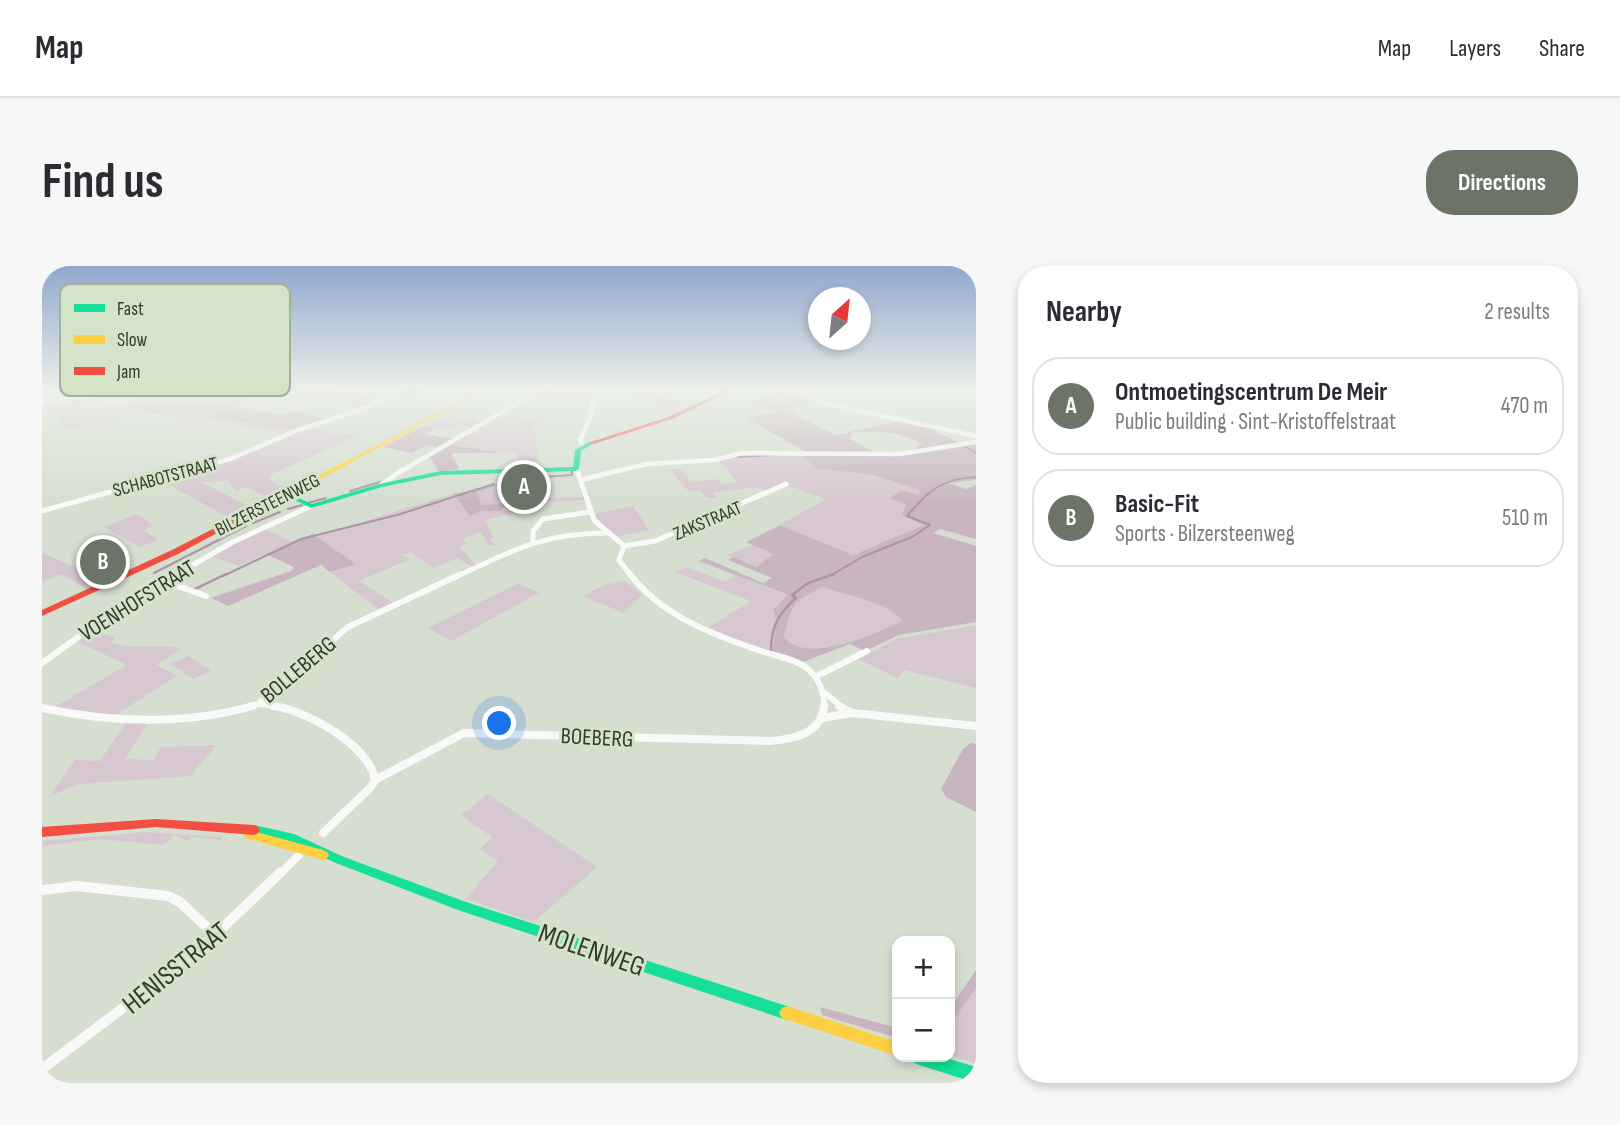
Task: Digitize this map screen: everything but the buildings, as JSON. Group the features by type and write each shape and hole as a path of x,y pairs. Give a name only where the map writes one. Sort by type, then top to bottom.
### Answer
{"main road":[{"name":"BILZERSTEENWEG","path":"42,613 175,552 415,427"},
{"path":"286,494 311,506 381,485 459,471 576,469 578,450 583,445 641,427"},
{"path":"42,832 156,823 234,830 340,860"},
{"name":"MOLENWEG","path":"234,830 290,837 340,860 513,923 892,1047"},
{"path":"935,1062 976,1075"}],"street":[{"name":"SCHABOTSTRAAT","path":"42,511 230,459 307,427"},
{"path":"381,485 397,472 475,427"},
{"path":"583,445 580,439 586,427"},
{"path":"935,427 976,436"},
{"path":"585,479 646,464 714,460 742,453 900,454 976,442"},
{"path":"576,469 585,479 590,512 606,534 624,546 618,560 639,588 662,608 703,630 801,665 815,677 834,703 852,713"},
{"name":"ZAKSTRAAT","path":"624,546 655,541 786,484"},
{"name":"VOENHOFSTRAAT","path":"42,663 109,614 164,581 233,542 311,506"},
{"path":"533,541 534,526 540,519 590,512"},
{"name":"BOLLEBERG","path":"43,709 83,718 172,719 217,716 258,704 348,627 533,541 570,533 606,534"},
{"path":"164,581 206,596"},
{"path":"815,677 867,651"},
{"path":"823,718 825,693"},
{"path":"258,704 304,714 327,723 373,769 376,779"},
{"name":"BOEBERG","path":"323,832 376,779 388,775 440,742 464,733 769,741 803,736 812,731 823,718 852,713 976,726"},
{"name":"HENISSTRAAT","path":"42,1069 128,1006 216,936 299,855"},
{"path":"42,890 77,886 169,896 180,902 216,936"}],"shaded area":[{"path":"243,427 298,430 286,434"},
{"path":"277,427 308,427 298,430"},
{"path":"422,427 435,428 427,434 451,439 438,447 427,445 412,453 383,447"},
{"path":"479,427 534,427 539,468 520,468 516,453 447,444 463,434 477,435"},
{"path":"762,427 820,427 835,435 871,427 929,427 958,443 912,451 921,443 896,434 861,432 852,433 850,439 875,453 810,454"},
{"path":"307,429 357,436 268,476 271,478 269,480 289,489 270,499 247,487 236,491 228,481 201,482 252,508 231,519 157,478 232,459 286,436 297,438 291,435"},
{"path":"447,444 504,453 451,453 459,469 439,472 429,455"},
{"path":"976,444 976,480 948,483 966,489 976,485 976,539 940,529 933,533 976,546 976,622 899,635 865,651 850,644 800,663 772,653 777,620 773,610 788,595 699,561 705,558 763,583 772,578 728,560 733,557 756,567 773,554 746,542 780,525 853,555 924,525 901,515 906,505 890,498 901,490 918,495 921,490 869,474 818,469 803,456 901,455","holes":["822,587 878,604 902,621 841,645 823,648 794,645 783,636 791,611 798,601"]},
{"path":"743,454 803,456 818,469 869,474 921,490 918,495 901,490 890,498 906,505 901,516 925,525 853,555 780,525 826,499 783,484 766,492 759,487 713,492 716,498 707,498 700,490 688,491 670,470 679,468 691,482 717,479 723,484 738,482 718,460"},
{"path":"512,481 477,492 482,505 532,501 536,505 502,508 502,511 480,511 470,516 453,494"},
{"path":"504,485 520,499 585,497 585,500 483,505 476,492"},
{"path":"453,494 469,510 477,512 536,505 536,508 486,520 493,538 490,539 495,545 489,546 481,532 462,538 467,544 460,546 476,566 457,558 433,568 410,552 403,555 410,559 359,581 393,603 379,610 330,572 355,563 316,536"},
{"path":"633,506 649,530 615,537 594,514"},
{"path":"137,514 154,526 143,530 158,540 140,547 104,527"},
{"path":"264,529 293,542 239,566 210,556"},
{"path":"313,534 356,564 330,572 321,565 228,606 211,598 291,571 294,567 266,554"},
{"path":"753,545 774,554 755,567 727,555"},
{"path":"42,553 108,581 89,590 61,574 42,582"},
{"path":"686,567 726,582 735,575 788,596 777,620 772,653 706,629 751,601 675,572"},
{"path":"625,581 642,595 624,613 583,596 604,585"},
{"path":"519,583 539,593 451,641 428,628"},
{"path":"822,587 878,604 902,621 841,645 807,648 794,645 783,636 791,611 799,601"},
{"path":"976,625 976,688 905,670 898,678 858,659 896,639"},
{"path":"89,631 115,637 112,643 121,646 181,649 156,665 177,676 115,715 84,714 53,708 127,665 76,641"},
{"path":"188,656 211,670 193,679 170,664"},
{"path":"127,722 148,722 125,759 153,760 161,747 217,745 190,776 79,784 50,796 75,760 100,761"},
{"path":"971,743 976,744 976,812 946,797 941,789 963,749"},
{"path":"488,794 597,867 534,922 466,899 498,861 480,849 492,837 461,815"},
{"path":"146,832 223,837 220,840 192,837 188,841 174,835 163,845 100,839 42,846 42,841"},
{"path":"976,970 976,988 955,1018 955,1001"},
{"path":"976,988 976,1064 955,1056 955,1018"},
{"path":"820,1007 892,1027 892,1036 822,1015"}],"waterway":[{"path":"964,446 976,453"},
{"path":"738,457 776,455"},
{"path":"529,478 572,475 572,471"},
{"path":"832,575 862,557 912,537 930,525 907,516 929,493 945,483 976,477"},
{"path":"499,482 516,480"},
{"path":"350,491 380,482"},
{"path":"223,576 301,539 397,515 494,484"},
{"path":"308,503 326,498"},
{"path":"288,509 302,505"},
{"path":"253,523 280,512"},
{"path":"154,573 246,526"},
{"path":"193,590 226,574"},
{"path":"771,651 774,628 780,615 796,598 792,595 808,583 832,575"}],"traffic: fast":[{"path":"286,494 311,506 381,485 441,473 576,469 578,450 591,443"},
{"path":"254,830 290,837 340,860 463,906 787,1013"},
{"path":"935,1062 976,1075"}],"traffic: slow":[{"path":"243,517 415,427"},
{"path":"249,835 323,855"},
{"path":"787,1013 892,1047"}],"traffic: jam":[{"path":"591,443 641,427"},
{"path":"42,613 175,552 243,517"},
{"path":"42,832 156,823 254,830"}],"place":[{"name":"Ontmoetingscentrum De Meir","path":"524,487"},
{"name":"Basic-Fit","path":"103,562"}]}
